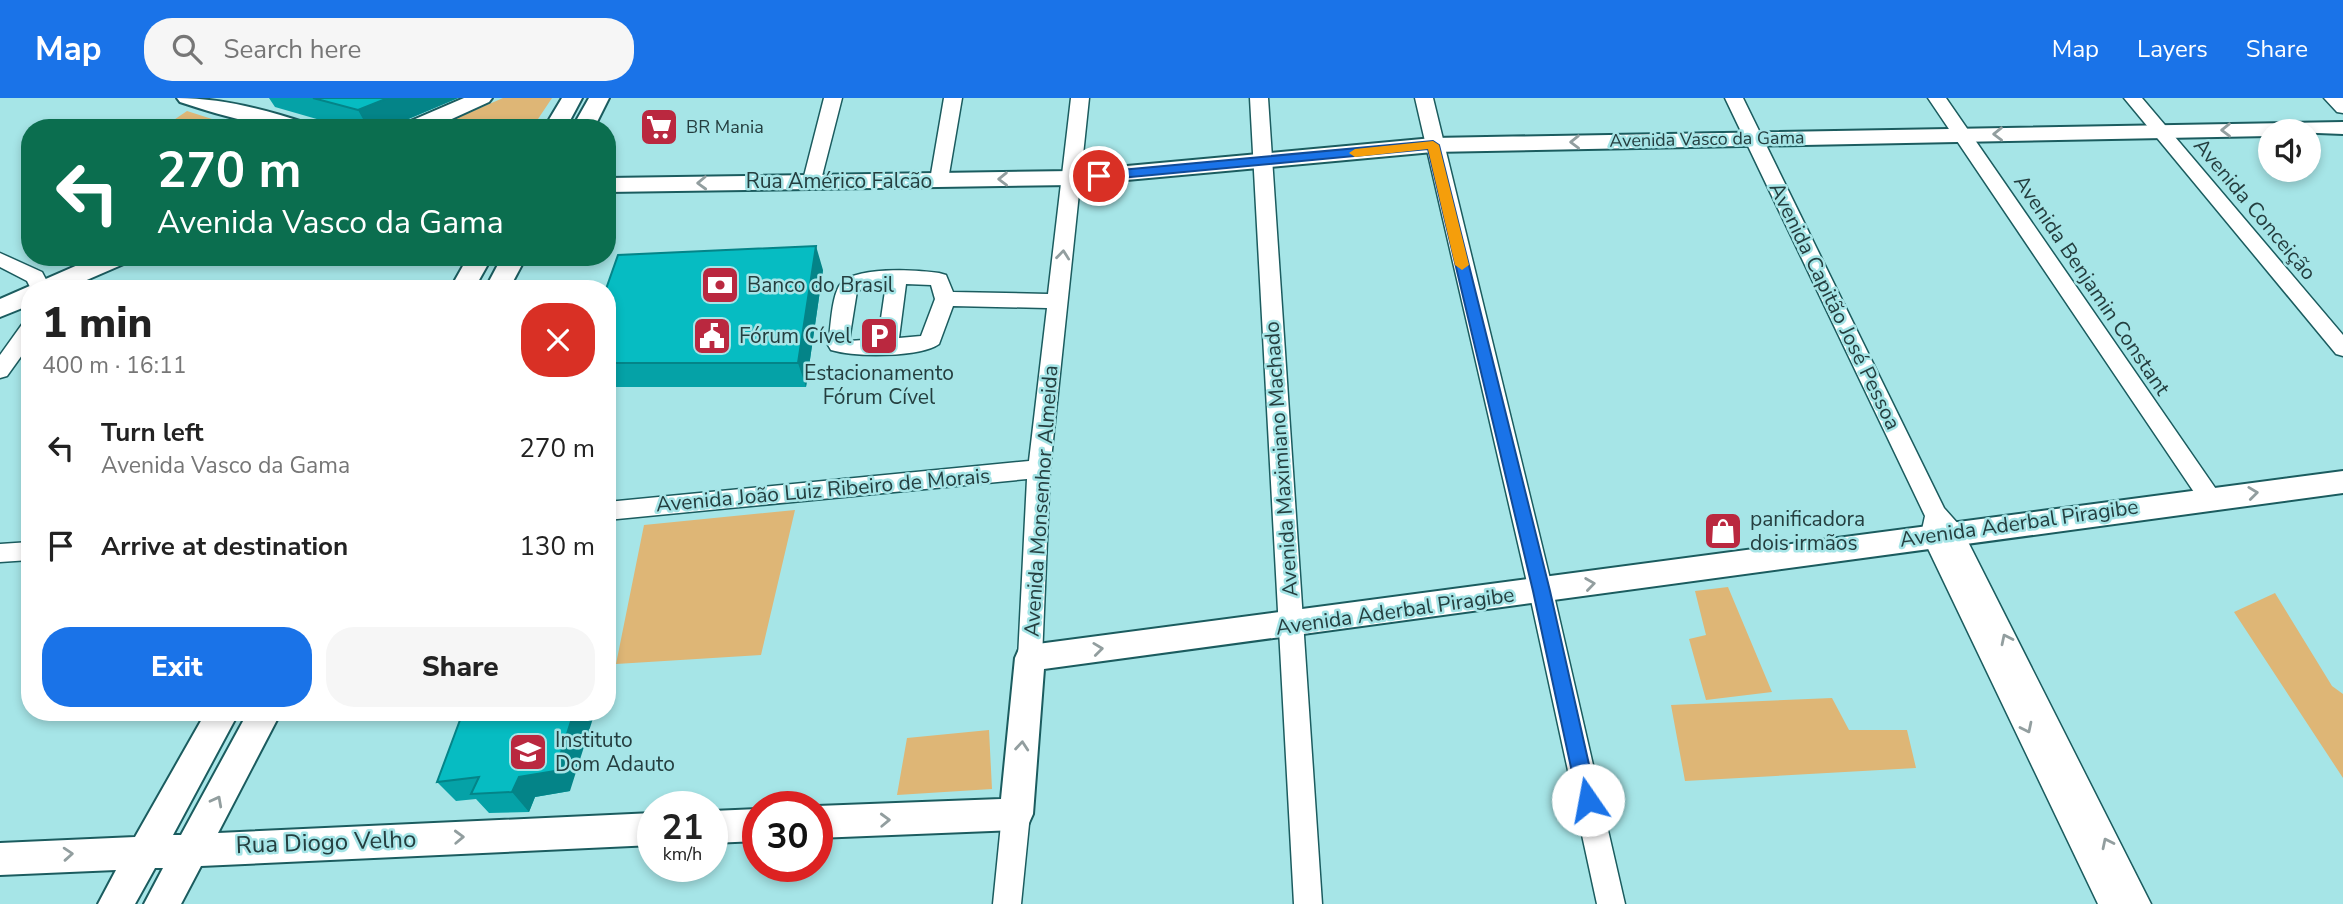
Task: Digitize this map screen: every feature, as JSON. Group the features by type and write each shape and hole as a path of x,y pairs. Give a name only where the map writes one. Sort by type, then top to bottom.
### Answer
{"main road":[{"path":"187,98 238,114 261,114 274,119"},
{"path":"237,98 254,104 261,114"},
{"path":"434,119 482,98"},
{"path":"560,119 572,98"},
{"path":"588,119 599,98"},
{"name":"Avenida Vasco da Gama","path":"1072,178 1263,163 1433,145 2343,128"},
{"name":"Rua Américo Falcão","path":"616,185 1072,178"},
{"path":"63,280 97,266"},
{"path":"0,309 21,299"},
{"name":"Avenida Aderbal Piragibe","path":"1030,658 1541,591 1940,527 2343,482"},
{"name":"Avenida Monsenhor Almeida","path":"1016,814 1030,658"},
{"path":"116,904 218,721"},
{"path":"162,904 260,721"},
{"path":"833,821 1016,814"},
{"name":"Rua Diogo Velho","path":"0,859 146,850 637,830"}],"street":[{"path":"812,180 833,98"},
{"path":"939,180 953,98"},
{"name":"Avenida Monsenhor Almeida","path":"1030,658 1040,469 1080,98"},
{"name":"Avenida Maximiano Machado","path":"1259,98 1308,904"},
{"path":"1424,98 1541,591 1611,904"},
{"name":"Avenida Capitão José Pessoa","path":"1734,98 1940,527 2113,904"},
{"name":"Avenida Benjamin Constant","path":"1937,98 2210,498"},
{"name":"Avenida Conceição","path":"2133,98 2343,349"},
{"path":"2333,98 2343,108"},
{"path":"0,259 37,280"},
{"path":"863,279 939,281 945,299 932,339 918,346 842,348 838,345 848,288 863,279"},
{"path":"887,347 897,279"},
{"path":"945,299 1058,301"},
{"path":"0,371 21,341"},
{"name":"Avenida João Luiz Ribeiro de Morais","path":"616,509 1040,469"},
{"name":"Avenida Capitão José Pessoa","path":"1940,527 2137,904"},
{"path":"0,553 21,552"},
{"name":"Avenida Monsenhor Almeida","path":"1007,904 1016,814"}],"shaded area":[{"path":"503,98 552,98 538,119 455,119"},
{"path":"187,111 212,119 175,119"},
{"path":"795,510 761,655 616,664 644,525"},
{"path":"1728,587 1772,692 1706,700 1689,639 1706,635 1695,591"},
{"path":"2275,593 2332,686 2343,694 2343,778 2234,612"},
{"path":"1832,698 1849,730 1907,730 1916,768 1685,781 1671,705"},
{"path":"989,730 992,789 897,795 907,738"}],"building":[{"path":"313,98 388,98 358,110"},
{"name":"Fórum Cível","path":"816,246 798,363 616,363 616,280 609,280 618,255"},
{"path":"460,721 571,721 555,771 519,777 512,792 471,794 479,777 437,782"}],"slow traffic":[{"path":"1355,153 1433,145 1462,265"}],"place":[{"name":"BR Mania","path":"659,127"},
{"name":"Banco do Brasil","path":"720,285"},
{"name":"Fórum Cível","path":"712,336"},
{"name":"Estacionamento Fórum Cível","path":"879,336"},
{"name":"panificadora dois irmãos","path":"1723,531"},
{"name":"Instituto Dom Adauto","path":"528,752"}],"route":[{"path":"1099,176 1263,163 1433,145 1541,591 1588,800"}]}
